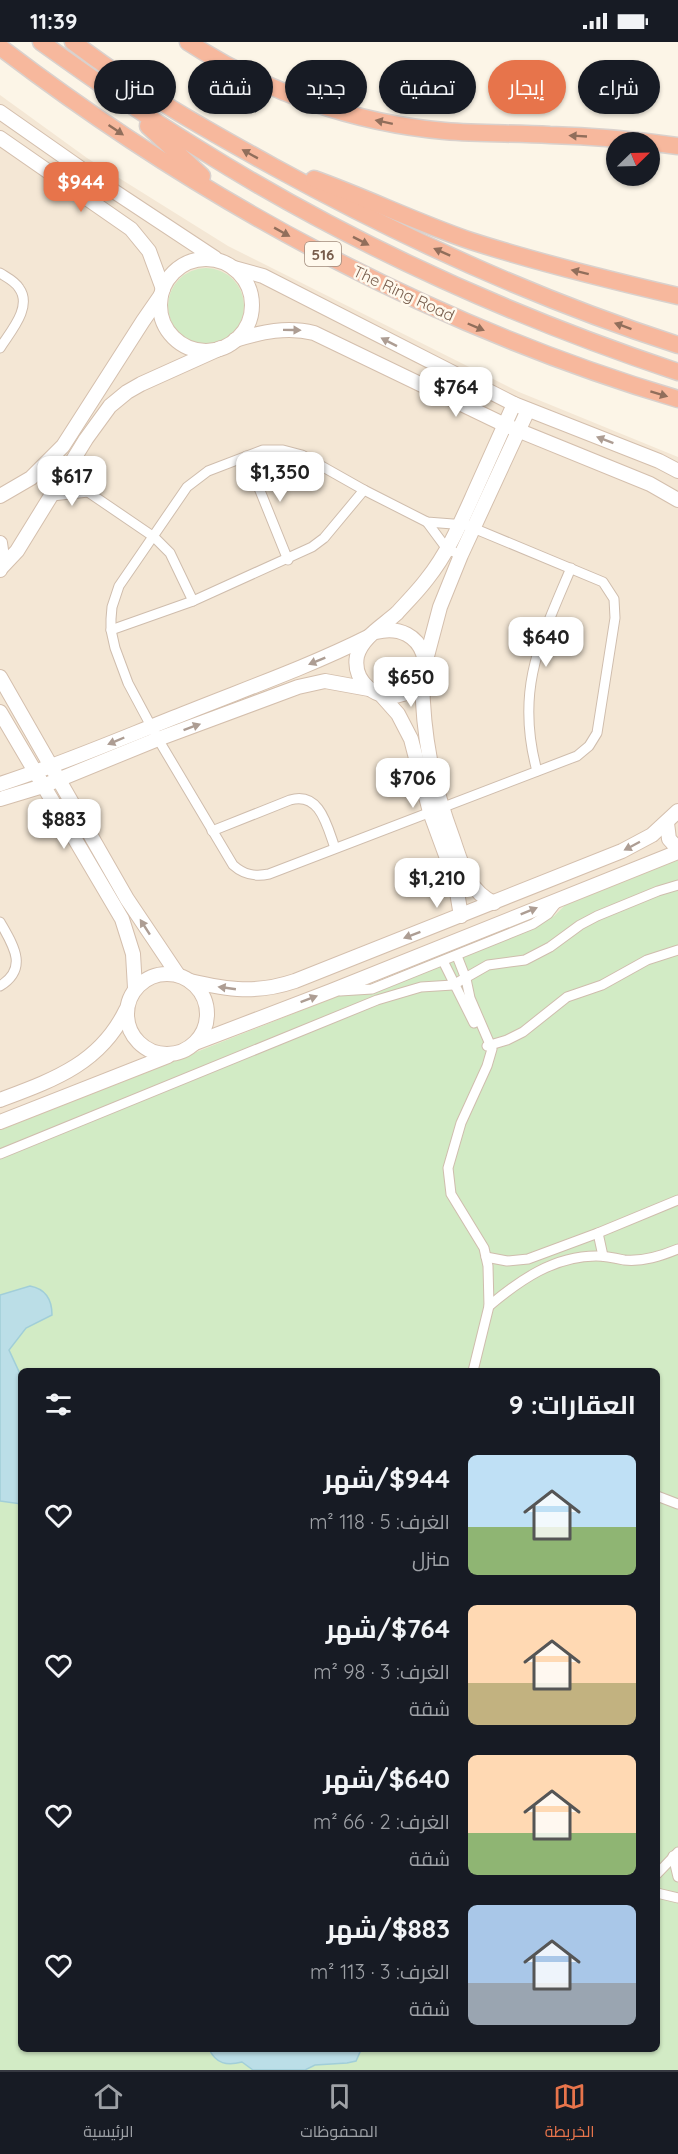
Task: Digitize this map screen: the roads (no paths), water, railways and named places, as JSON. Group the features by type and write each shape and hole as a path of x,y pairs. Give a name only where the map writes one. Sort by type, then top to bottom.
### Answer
{"highway":[{"name":"The Ring Road","path":"41,42 94,80"},
{"path":"73,42 135,85 215,134 357,212 469,264 569,305 678,345"},
{"path":"189,42 222,62 280,91 373,120 444,131 591,137 678,146"},
{"name":"The Ring Road","path":"0,47 38,77 153,154 228,200 343,264 451,316 569,363 678,399"},
{"name":"516","path":"135,114 228,200"},
{"name":"The Ring Road","path":"144,114 257,184 395,258 537,321 678,372"},
{"path":"277,169 332,186 413,220 500,250 558,267 678,296"}],"street":[{"path":"0,112 185,240 220,261 234,268 263,276 514,404 659,461 678,471"},
{"path":"0,138 131,229 148,251 162,292 161,309 164,323 171,334 182,344 201,350 221,348"},
{"path":"0,496 31,478 63,446 172,274 186,264 203,259 220,261"},
{"path":"234,268 250,291 252,304 250,318 244,330 235,340"},
{"path":"0,273 19,288 24,305 20,316 0,348"},
{"path":"0,569 17,551 96,424 110,406 127,392 235,340 280,329 314,333 511,428 650,484 678,500"},
{"path":"382,696 394,697 405,694 415,687 423,671 440,607 461,555 467,526 511,428 514,404"},
{"path":"511,428 528,410"},
{"path":"83,416 96,424"},
{"path":"273,449 302,455 427,522 467,526 603,582 612,592 616,605 599,726 594,740 584,752 269,874 253,876 239,870 232,865 158,740 121,666 111,630 112,607 119,586 154,537 176,500 193,480 208,471 246,456 273,449"},
{"path":"246,456 288,560"},
{"path":"73,460 88,492 154,537 166,548 177,563 193,601"},
{"path":"111,630 193,601 288,560 312,547 324,538 364,490"},
{"path":"52,496 88,492"},
{"path":"427,522 447,549 461,555"},
{"path":"369,689 361,680 357,662 362,645 419,589 447,549 467,526"},
{"path":"0,543 2,557 0,569"},
{"path":"537,771 528,728 532,666 537,648 571,568"},
{"path":"0,799 43,786 55,773 151,726 320,659 373,634 388,629 399,630 410,634 423,653 427,751 436,810 470,883 480,895 494,903"},
{"path":"0,677 127,899 184,978 199,989 207,1011 206,1023 195,1043"},
{"path":"5,782 35,773 55,773 158,740 314,683 336,682 369,689 382,696 398,714 411,739 436,810 455,880 461,916"},
{"path":"0,711 123,919 133,954 135,988"},
{"path":"5,782 19,766 22,750"},
{"path":"212,831 290,800 302,798 309,800 319,808 335,848"},
{"path":"0,1100 48,1081 87,1060 110,1037 126,1010 135,988 144,980 155,975 166,973 232,990 280,986 622,851 652,835 678,811"},
{"path":"0,1122 185,1050 195,1043 331,991 678,850 669,839 667,823"},
{"path":"0,1154 377,1000 421,987 453,985 488,965 514,962 535,956 597,916 678,885"},
{"path":"331,991 372,989 457,956 541,920 559,899"},
{"path":"0,922 17,957 14,974 0,986"},
{"path":"489,1048 523,1032 567,997 602,985 646,960 678,950"},
{"path":"457,956 489,1048 485,1072 461,1123 449,1161 448,1175 454,1200 478,1238 486,1257 489,1274 489,1306 474,1368"},
{"path":"443,961 453,985 489,1048"},
{"path":"126,1010 130,1031 136,1040 153,1052 174,1054"},
{"path":"486,1257 500,1261 520,1261 598,1233 678,1200"},
{"path":"598,1233 603,1256"},
{"path":"489,1306 534,1272 565,1261 587,1256 637,1260 657,1257 678,1249"},
{"path":"660,1497 678,1504"},
{"path":"660,1871 675,1854"},
{"path":"675,1854 678,1877"},
{"path":"660,1894 678,1898"}],"water":[{"path":"30,1286 36,1287 47,1296 51,1304 52,1315 26,1328 9,1350 18,1370 18,1504 0,1501 0,1295"},
{"path":"211,2052 360,2052 356,2061 315,2065 305,2070 253,2070 242,2062 222,2063"}]}
